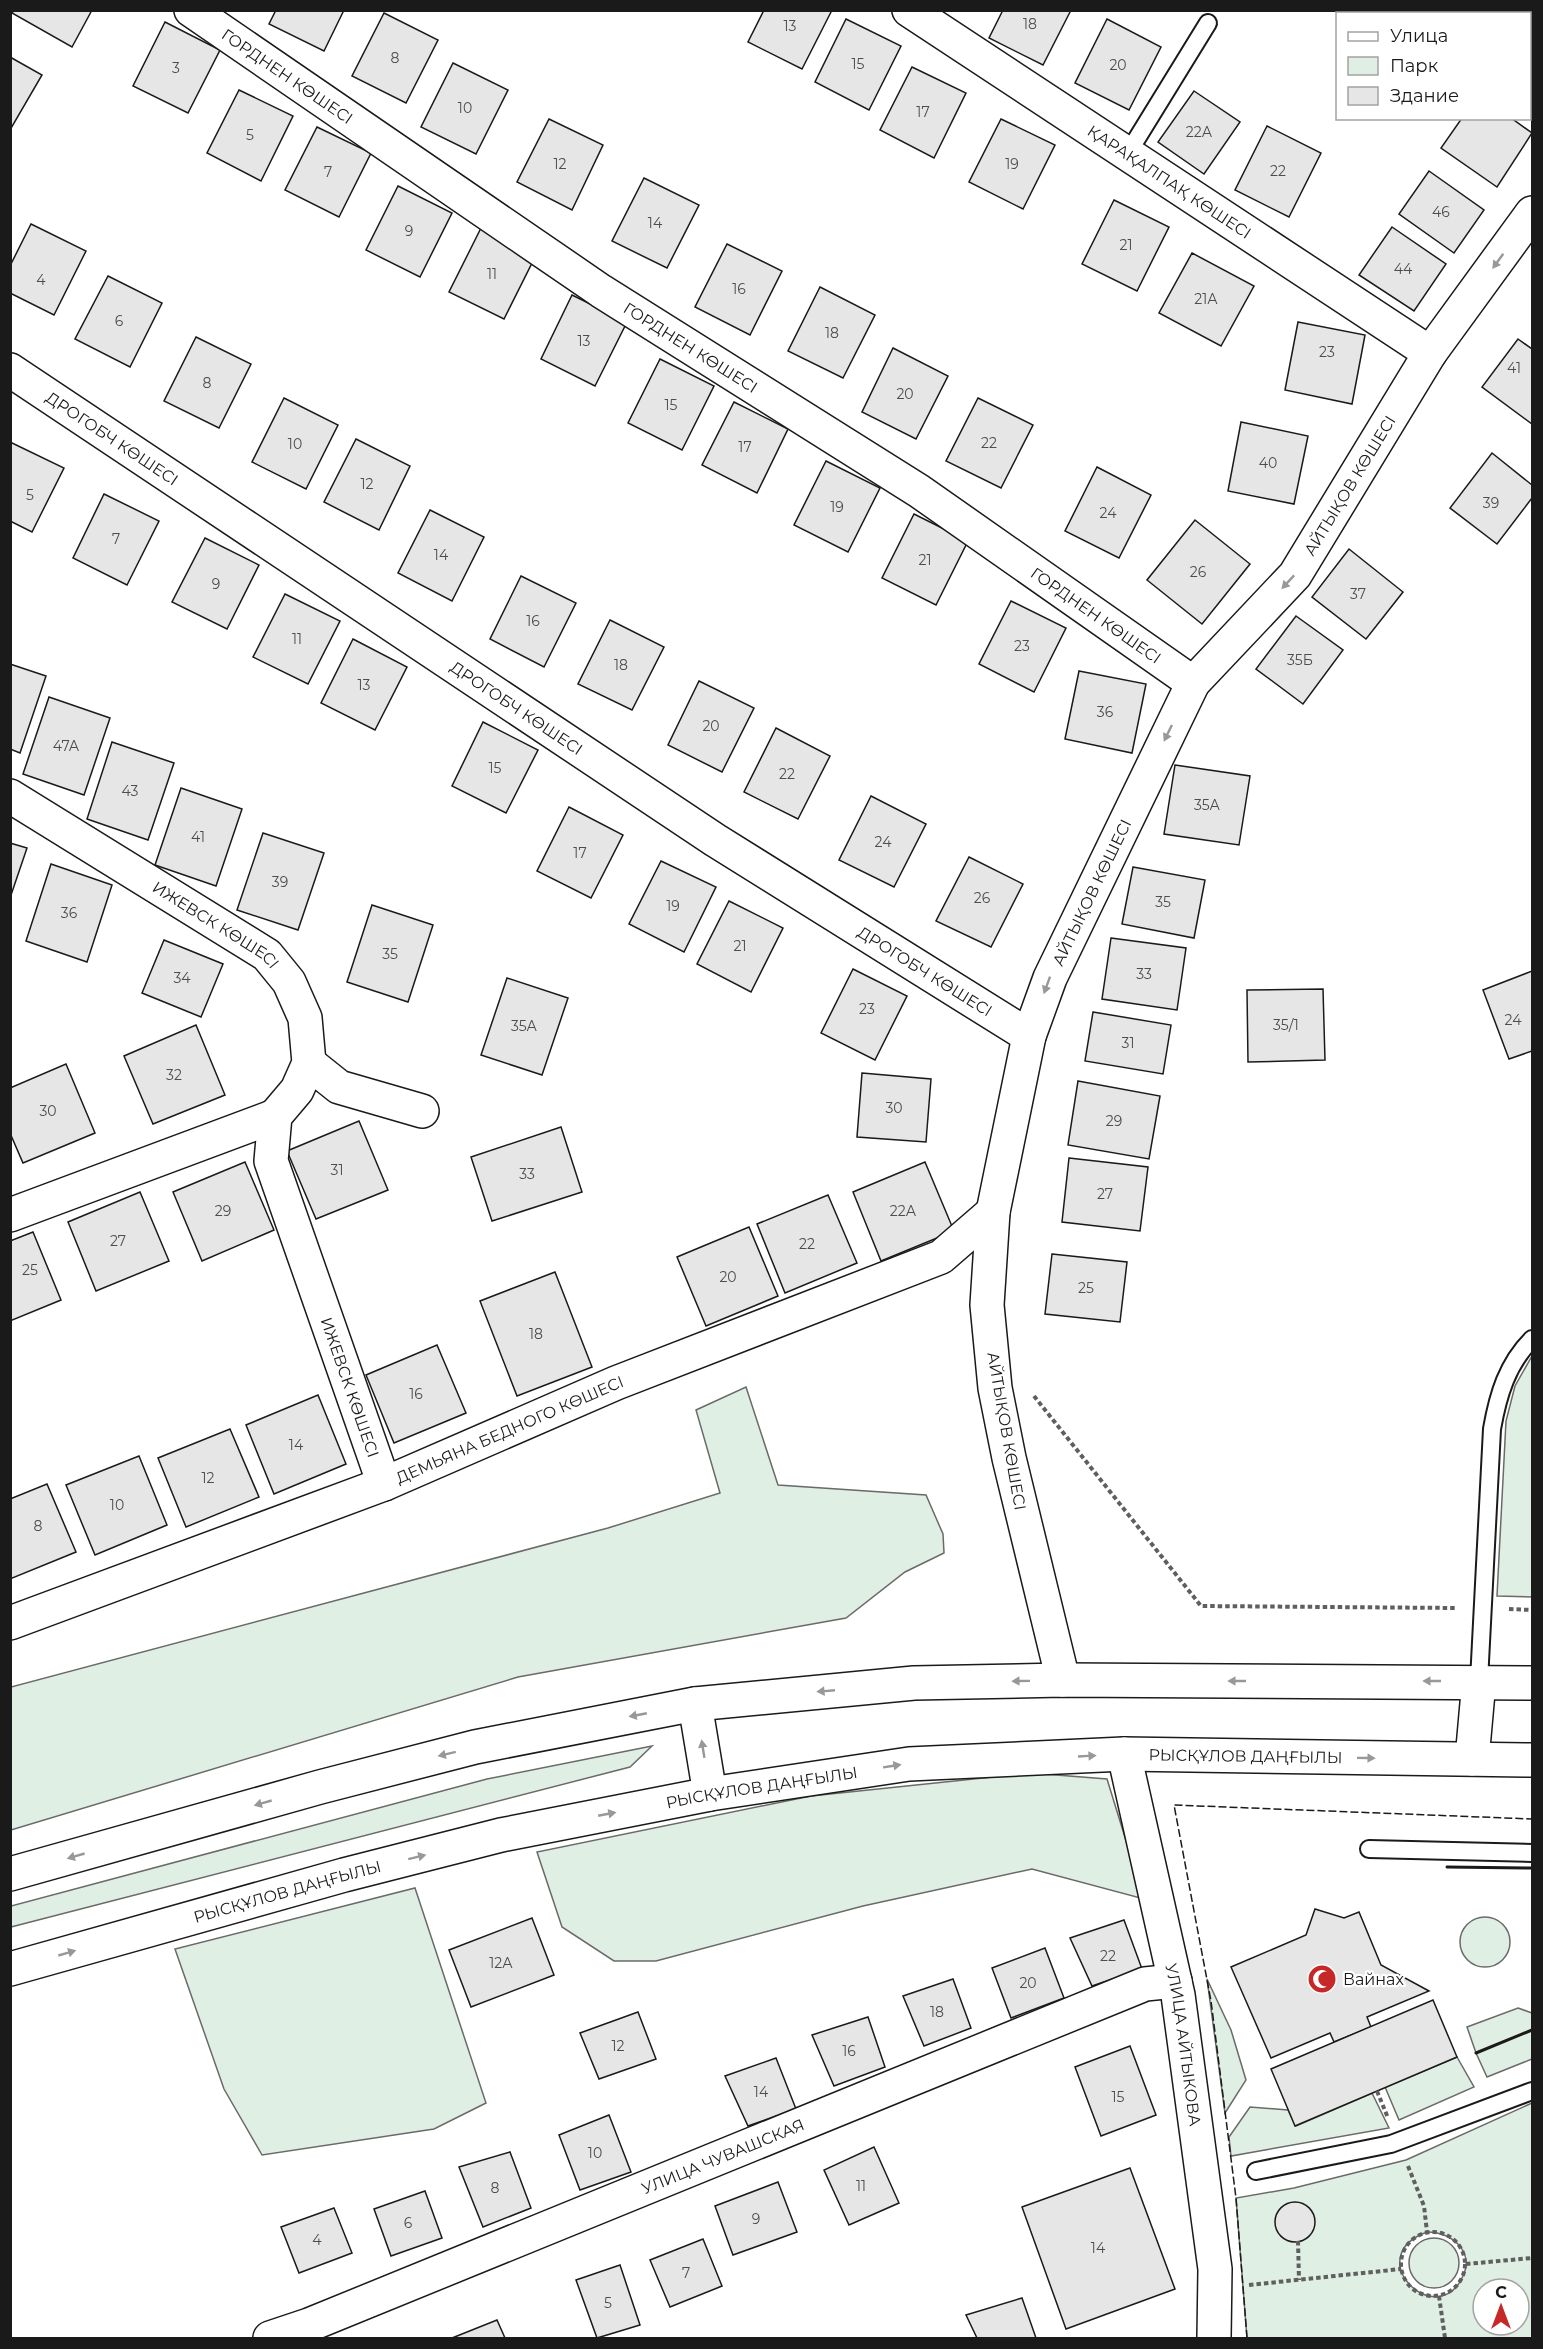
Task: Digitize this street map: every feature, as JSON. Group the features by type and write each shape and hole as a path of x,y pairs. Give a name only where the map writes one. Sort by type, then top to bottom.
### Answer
{"street":[{"name":"ГОРДНЕН КӨШЕСІ","path":"191,10 601,291 919,491 1193,683"},
{"name":"ҚАРАҚАЛПАҚ КӨШЕСІ","path":"909,10 1430,353"},
{"name":"АЙТЫҚОВ КӨШЕСІ","path":"1063,1680 1032,1559 995,1388 987,1305 993,1212 1029,1036 1050,978 1193,683 1295,575 1430,353 1533,213"},
{"name":"ДРОГОБЧ КӨШЕСІ","path":"10,370 714,840 1029,1036"},
{"name":"ИЖЕВСК КӨШЕСІ","path":"10,796 267,955 289,982 305,1018 309,1063 297,1090 275,1116 10,1215"},
{"path":"309,1063 339,1087 422,1111"},
{"name":"ИЖЕВСК КӨШЕСІ","path":"275,1116 271,1161 384,1484"},
{"name":"ДЕМЬЯНА БЕДНОГО КӨШЕСІ","path":"10,1623 384,1484 616,1383 941,1257 993,1212"},
{"path":"10,1874 320,1787 475,1747 695,1704 914,1683 1063,1680 1533,1683"},
{"path":"1472,1760 1479,1681"},
{"path":"695,1704 710,1794"},
{"name":"РЫСҚҰЛОВ ДАҢҒЫЛЫ","path":"10,1969 344,1875 501,1835 710,1794 909,1764 1124,1754 1533,1760"},
{"name":"УЛИЦА АЙТЫКОВА","path":"1124,1754 1175,1981 1215,2269 1214,2338"},
{"name":"УЛИЦА ЧУВАШСКАЯ","path":"270,2338 309,2325 1145,1984 1175,1981"}],"lane":[{"path":"1128,153 1208,23"},
{"path":"1479,1681 1492,1428 1497,1398 1509,1370 1533,1339"},
{"path":"1369,1849 1533,1853"},
{"path":"1256,2171 1398,2141 1533,2091"}],"path":[{"path":"1031,1392 1201,1606 1533,1610"},
{"path":"1398,2141 1424,2206 1427,2232"},
{"path":"1427,2232 1439,2232 1458,2242 1464,2252 1466,2264 1464,2275 1450,2292 1439,2296 1418,2293 1410,2287 1401,2269 1400,2259 1403,2249 1418,2235 1427,2232"},
{"path":"1298,2241 1299,2280"},
{"path":"1466,2264 1533,2258"},
{"path":"1243,2286 1401,2269"},
{"path":"1439,2296 1445,2338"}],"green space":[{"path":"1532,1356 1532,1597 1497,1596 1506,1421 1515,1386"},
{"path":"746,1387 778,1485 926,1495 943,1534 944,1553 905,1572 846,1618 518,1677 11,1830 11,1687 608,1528 720,1493 696,1410"},
{"path":"652,1746 630,1767 11,1927 11,1906 487,1779"},
{"path":"1031,1773 1107,1779 1144,1899 1032,1869 863,1906 656,1961 614,1961 562,1927 537,1852 811,1796"},
{"path":"415,1888 486,2103 434,2129 262,2155 224,2089 175,1949"},
{"path":"1480,1917 1490,1917 1503,1924 1510,1937 1510,1947 1503,1960 1490,1967 1480,1967 1471,1963 1464,1956 1460,1947 1460,1937 1464,1928 1471,1921"},
{"path":"1207,1979 1231,2030 1246,2080 1225,2113"},
{"path":"1518,2008 1532,2013 1532,2059 1487,2077 1467,2027"},
{"path":"1457,2057 1474,2087 1399,2120 1385,2087"},
{"path":"1372,2093 1389,2128 1231,2156 1229,2137 1250,2107 1288,2110 1296,2126"},
{"path":"1532,2103 1532,2338 1247,2338 1236,2198 1294,2188 1406,2160","holes":["1427,2232 1452,2239 1458,2244 1466,2258 1463,2276 1451,2292 1437,2297 1422,2294 1410,2285 1402,2272 1400,2257 1408,2243"]},
{"path":"1429,2238 1439,2238 1452,2245 1459,2258 1459,2268 1452,2281 1439,2288 1429,2288 1420,2284 1413,2277 1409,2268 1409,2258 1413,2249 1420,2242"}],"building":[{"path":"14,10 92,10 72,47 12,13"},
{"path":"276,10 344,10 324,51 269,24"},
{"path":"764,10 832,10 802,69 748,42"},
{"path":"1003,10 1071,10 1043,65 989,38"},
{"path":"1411,10 1437,10 1436,12"},
{"path":"384,13 438,40 406,103 352,76"},
{"path":"846,19 901,46 869,110 815,82"},
{"path":"1107,19 1161,47 1129,110 1075,83"},
{"path":"165,22 220,50 188,113 133,86"},
{"path":"1532,25 1532,89 1531,88"},
{"path":"10,57 42,75 10,130"},
{"path":"453,63 508,90 476,154 421,127"},
{"path":"912,67 966,93 934,158 880,130"},
{"path":"239,90 293,116 261,181 207,153"},
{"path":"1194,91 1240,122 1204,174 1158,142"},
{"path":"549,119 603,145 572,210 517,182"},
{"path":"1001,119 1055,145 1023,209 969,182"},
{"path":"1461,120 1514,120 1532,133 1497,187 1441,148"},
{"path":"1267,126 1321,153 1289,217 1235,190"},
{"path":"317,127 371,153 339,217 285,190"},
{"path":"1429,171 1484,210 1454,253 1399,214"},
{"path":"644,178 699,205 667,268 612,241"},
{"path":"398,186 452,213 420,277 366,250"},
{"path":"1114,200 1169,227 1137,291 1082,264"},
{"path":"31,224 86,251 54,315 10,293 10,266"},
{"path":"1392,227 1446,264 1414,311 1359,275"},
{"path":"481,228 536,255 504,319 449,292"},
{"path":"727,244 782,271 750,335 695,307"},
{"path":"1192,253 1254,286 1221,346 1159,313"},
{"path":"108,276 162,303 130,367 75,339"},
{"path":"820,287 875,315 843,378 788,351"},
{"path":"572,295 627,322 595,386 541,359"},
{"path":"1298,322 1365,335 1352,404 1285,390"},
{"path":"196,337 251,364 219,428 164,401"},
{"path":"1518,339 1532,349 1532,424 1482,387"},
{"path":"893,348 948,376 916,439 862,412"},
{"path":"660,359 714,386 682,450 628,423"},
{"path":"284,398 338,425 306,489 252,462"},
{"path":"978,398 1033,425 1001,488 946,461"},
{"path":"734,402 788,429 757,493 702,465"},
{"path":"1241,422 1308,436 1294,504 1228,491"},
{"path":"356,439 410,466 379,530 324,502"},
{"path":"10,442 64,468 32,532 10,521"},
{"path":"1492,453 1532,485 1532,498 1497,544 1450,508"},
{"path":"826,461 880,488 848,552 794,525"},
{"path":"1097,467 1151,495 1119,558 1065,531"},
{"path":"104,494 159,521 127,585 73,558"},
{"path":"430,510 484,537 452,601 398,573"},
{"path":"914,514 968,541 936,605 882,578"},
{"path":"1195,520 1250,564 1202,624 1147,580"},
{"path":"205,538 259,565 227,629 172,602"},
{"path":"1349,549 1403,592 1366,639 1312,597"},
{"path":"521,576 576,603 544,667 490,639"},
{"path":"285,594 340,621 308,684 253,657"},
{"path":"1011,601 1066,628 1034,692 979,664"},
{"path":"1296,616 1343,650 1303,704 1256,669"},
{"path":"610,620 664,647 632,710 578,684"},
{"path":"353,639 407,667 375,730 321,703"},
{"path":"10,664 46,676 20,753 10,749"},
{"path":"1079,671 1146,684 1132,753 1065,739"},
{"path":"699,681 754,708 722,772 668,745"},
{"path":"49,697 110,718 84,795 23,774"},
{"path":"483,722 538,750 506,813 452,786"},
{"path":"776,728 830,756 798,819 744,792"},
{"path":"112,742 174,763 148,840 87,819"},
{"path":"1175,765 1250,776 1239,845 1164,834"},
{"path":"181,788 242,809 216,886 155,865"},
{"path":"871,796 926,824 894,887 839,860"},
{"path":"569,807 623,835 591,898 537,871"},
{"path":"263,833 324,853 298,930 237,910"},
{"path":"10,843 27,848 10,898"},
{"path":"969,857 1023,884 991,947 936,921"},
{"path":"661,861 716,887 684,952 629,924"},
{"path":"51,864 112,885 87,962 26,941"},
{"path":"1133,867 1205,880 1194,938 1122,924"},
{"path":"729,901 783,928 751,992 697,964"},
{"path":"372,905 433,925 408,1002 347,982"},
{"path":"1111,938 1186,948 1177,1010 1102,999"},
{"path":"164,940 223,964 201,1017 142,993"},
{"path":"853,969 907,996 875,1060 821,1033"},
{"path":"1532,971 1532,1051 1509,1059 1483,990"},
{"path":"507,978 568,998 542,1075 481,1055"},
{"path":"1323,989 1325,1060 1248,1062 1247,990"},
{"path":"1093,1012 1171,1025 1163,1074 1085,1061"},
{"path":"196,1025 225,1095 153,1124 124,1056"},
{"path":"66,1064 95,1133 23,1163 10,1133 10,1088"},
{"path":"862,1073 931,1079 926,1142 857,1137"},
{"path":"1078,1081 1160,1096 1149,1159 1068,1145"},
{"path":"359,1121 388,1190 316,1219 287,1151"},
{"path":"561,1127 582,1192 492,1221 471,1157"},
{"path":"1069,1158 1148,1167 1140,1231 1062,1222"},
{"path":"245,1162 274,1230 202,1261 173,1192"},
{"path":"925,1162 954,1231 881,1261 853,1192"},
{"path":"140,1192 169,1261 96,1291 68,1222"},
{"path":"828,1195 857,1263 785,1293 757,1224"},
{"path":"749,1227 778,1296 706,1326 677,1257"},
{"path":"33,1232 61,1300 10,1321 10,1241"},
{"path":"1052,1254 1127,1262 1120,1322 1045,1314"},
{"path":"555,1272 592,1367 517,1396 480,1301"},
{"path":"437,1345 466,1413 394,1443 366,1375"},
{"path":"318,1395 346,1464 274,1494 246,1425"},
{"path":"230,1429 259,1497 186,1527 158,1458"},
{"path":"139,1456 167,1525 95,1555 66,1485"},
{"path":"47,1484 76,1552 10,1579 10,1499"},
{"name":"Вайнах","path":"1315,1909 1344,1918 1359,1912 1381,1965 1429,1991 1367,2017 1371,2027 1334,2042 1330,2033 1271,2058 1231,1967 1306,1935"},
{"path":"532,1918 554,1975 471,2007 449,1950"},
{"path":"1124,1920 1142,1969 1092,1986 1070,1938"},
{"path":"1045,1948 1064,1998 1011,2018 992,1968"},
{"path":"953,1979 971,2028 924,2046 903,1996"},
{"path":"1433,2000 1457,2057 1295,2126 1271,2069"},
{"path":"638,2012 656,2059 599,2079 580,2033"},
{"path":"868,2017 885,2067 834,2086 812,2035"},
{"path":"1130,2046 1156,2115 1101,2136 1075,2067"},
{"path":"776,2058 796,2109 748,2126 725,2076"},
{"path":"609,2115 631,2172 580,2190 559,2135"},
{"path":"874,2147 899,2203 849,2225 824,2170"},
{"path":"510,2152 531,2208 483,2227 459,2167"},
{"path":"1130,2168 1175,2289 1066,2329 1022,2207"},
{"path":"778,2182 797,2232 733,2255 715,2206"},
{"path":"425,2191 442,2238 391,2256 374,2209"},
{"path":"1295,2202 1309,2208 1315,2222 1309,2236 1295,2242 1281,2236 1275,2222 1281,2208"},
{"path":"334,2208 352,2253 299,2273 281,2227"},
{"path":"703,2239 722,2286 670,2307 650,2260"},
{"path":"620,2265 640,2325 597,2338 576,2280"},
{"path":"1022,2298 1036,2338 977,2338 966,2315"},
{"path":"497,2320 505,2338 452,2338"}],"fence":[{"path":"1247,2338 1236,2198 1211,2001 1174,1805 1532,1819"}],"wall":[{"path":"1447,1867 1532,1868"},
{"path":"1476,2053 1532,2030"}],"place":[{"name":"Вайнах","path":"1322,1979"}]}
